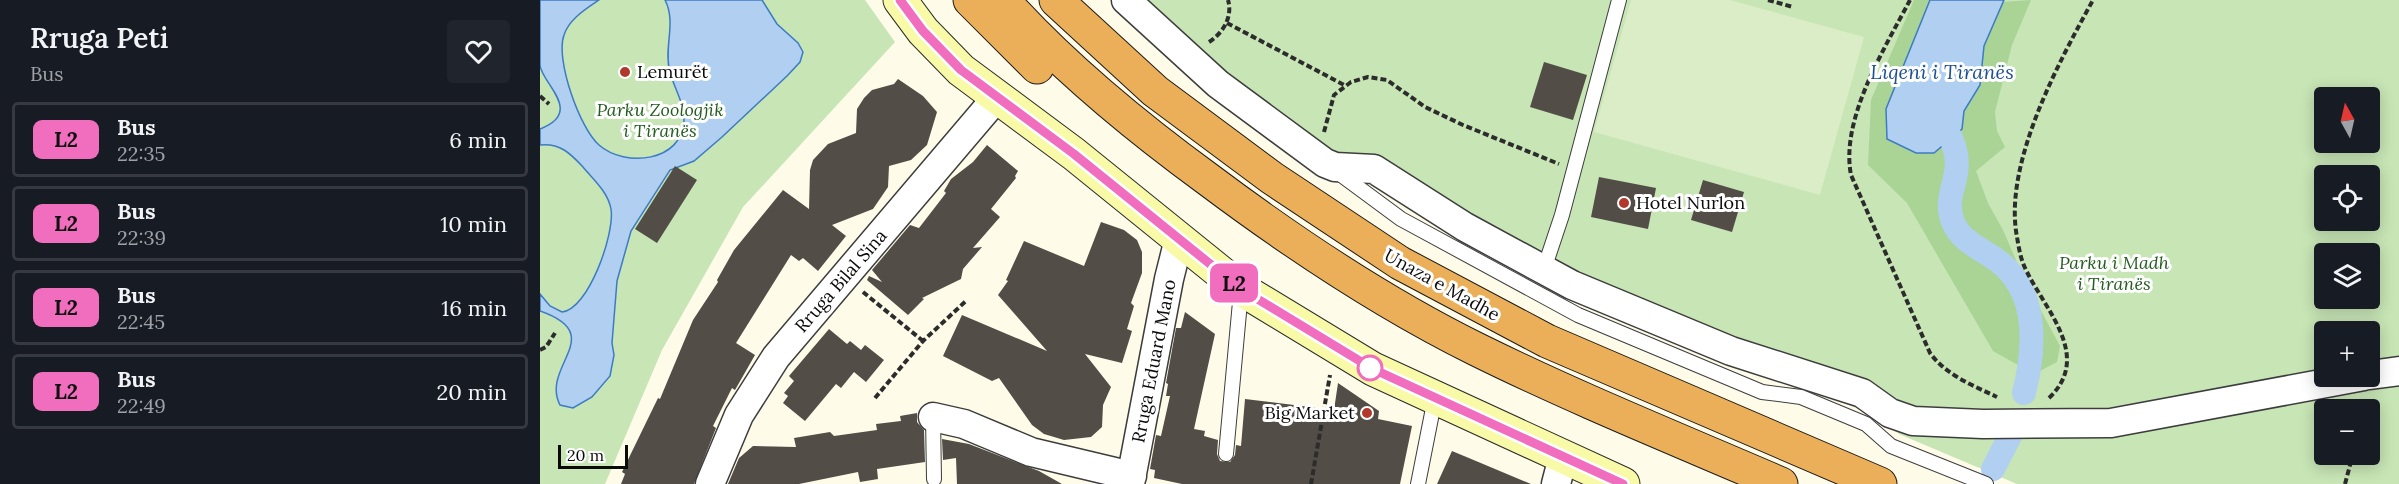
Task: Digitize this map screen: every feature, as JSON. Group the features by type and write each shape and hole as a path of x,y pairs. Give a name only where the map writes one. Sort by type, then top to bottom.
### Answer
{"highway":[{"path":"970,0 1053,82 1123,140 1178,157"},
{"path":"1003,0 1063,62 1178,157 1323,262 1474,348 1557,387 1781,484"},
{"name":"Unaza e Madhe","path":"1056,0 1155,91 1235,150 1340,225 1471,303 1547,341 1880,484"},
{"path":"1086,0 1123,39 1213,114 1235,150"}],"street":[{"path":"900,0 939,50 961,70 998,96 1241,289 1373,369 1435,398 1559,471 1623,484"},
{"path":"1126,0 1218,84 1325,163 1347,168 1374,169 1465,227 1539,281 1572,285 1731,351 1862,393 1890,413 1913,421 1983,424 2111,423 2314,385"},
{"name":"Rruga Bilal Sina","path":"710,484 747,400 776,357 998,96"},
{"name":"Rruga Eduard Mano","path":"1131,480 1169,279 1179,239"},
{"path":"2380,374 2399,371"},
{"path":"933,417 964,424 1031,452 1131,480"}],"lane":[{"path":"1618,0 1562,215 1539,281 1578,315 1762,392 1801,397 1866,424 1891,446 1986,484"},
{"path":"1226,454 1241,289"},
{"path":"1418,484 1435,398"},
{"path":"933,417 934,479"}],"path":[{"path":"1188,55 1218,36 1227,22 1228,0"},
{"path":"1768,0 1793,7"},
{"path":"1910,0 1877,64 1856,116 1849,155 1851,176 1937,363 1957,378 2005,400"},
{"path":"2046,401 2063,381 2068,366 2068,346 2023,263 2016,232 2017,192 2025,153 2038,111 2093,0"},
{"path":"1227,22 1346,86"},
{"path":"1327,126 1334,95 1346,86 1368,77 1386,80 1425,108 1574,168"},
{"path":"540,96 549,104"},
{"path":"845,277 923,341"},
{"path":"875,398 923,341 968,300"},
{"path":"540,350 546,347 555,333"},
{"path":"1311,484 1326,387"},
{"path":"2345,484 2350,465"}],"green space":[{"name":"Parku Zoologjik i Tiranës","path":"540,0 865,0 895,42 743,207 662,350 605,484 540,484"},
{"name":"Parku i Madh i Tiranës","path":"1129,0 2399,0 2399,484 2017,484 1899,434 1873,415 1798,383 1761,376 1698,347 1337,159"},
{"path":"1631,0 1730,0 1864,37 1820,195 1594,132"},
{"path":"1914,0 1930,0 1886,109 1887,139 1916,153 1934,153 1962,129 1964,111 1980,85 1984,46 2003,2 2031,0 2012,45 1995,112 1997,131 2005,147 1976,171 1988,203 2003,230 2025,281 2060,346 2057,362 2038,372 2018,365 1993,351 1907,203 1868,165 1871,100"}],"water":[{"path":"540,0 599,0 578,15 566,29 562,46 563,60 577,109 592,137 599,145 623,157 651,157 664,152 674,145 681,134 684,113 668,63 670,18 665,0 762,0 777,24 798,43 803,52 800,62 787,76 722,137 694,161 670,170 631,231 617,281 612,343 614,355 610,376 592,397 573,408 560,405 556,391 558,377 571,341 569,330 560,320 540,311 540,294 550,306 562,312 572,308 581,299 598,269 604,252 609,235 611,209 603,191 574,157 559,147 540,145 540,129 553,122 559,114 560,106 540,65"},
{"name":"Liqeni i Tiranës","path":"1930,0 2004,0 1984,46 1980,85 1964,111 1962,129 1934,153 1916,153 1887,139 1886,109"}],"building":[{"path":"1544,62 1587,75 1573,120 1530,107"},
{"path":"898,79 923,96 937,112 927,145 911,160 889,166 888,187 873,209 832,225 846,236 818,271 803,258 799,261 791,255 736,343 755,355 735,390 732,388 713,426 716,428 694,484 621,484 625,474 622,472 658,398 660,399 693,320 718,282 734,250 783,190 809,209 810,170 813,160 828,144 856,133 857,109 864,98 872,90 894,84"},
{"path":"987,145 1018,171 1016,178 991,209 1000,217 973,248 982,247 963,269 961,279 922,298 924,299 908,315 867,280 869,276 882,282 872,270 910,225 919,228 946,193 944,191 951,179 973,162"},
{"path":"675,166 697,180 657,243 635,229"},
{"name":"Hotel Nurlon","path":"1599,177 1656,188 1648,229 1591,217"},
{"path":"1703,180 1744,192 1732,232 1691,220"},
{"path":"1101,222 1124,230 1137,240 1142,252 1142,273 1131,303 1134,306 1127,329 1132,331 1122,363 1085,354 1111,387 1103,405 1102,427 1091,437 1064,440 1044,434 1032,425 999,378 992,381 943,356 962,315 1047,351 998,295 1008,281 1006,280 1024,241 1084,266"},
{"path":"1185,312 1215,334 1194,429 1205,431 1204,436 1218,440 1217,454 1220,461 1230,462 1235,455 1236,445 1241,446 1245,399 1334,410 1338,383 1379,411 1378,419 1412,426 1400,484 1182,484 1154,478 1155,470 1150,469 1156,435 1161,436 1170,396 1166,396 1168,384 1166,383 1176,328 1181,328"},
{"path":"829,329 847,344 850,341 861,350 865,345 884,360 866,382 854,372 841,388 836,384 805,421 783,403 788,396 784,393 794,381 789,376"},
{"path":"917,413 917,422 924,430 925,462 877,469 878,479 860,482 858,472 799,484 728,484 739,458 753,446 796,447 794,438 830,432 834,436 877,430 876,424 901,421 900,416"},
{"path":"942,439 969,444 1039,471 1062,484 957,484 956,458 943,460"},
{"path":"1452,451 1476,461 1531,484 1437,484"}],"waterway":[{"path":"1951,138 1957,163 1950,201 1953,222 1961,235 1998,261 2011,274 2021,289 2027,305 2031,340 2024,393"},
{"path":"1993,469 2010,436"}],"bus line":[{"name":"L2","path":"900,0 939,50 961,70 1074,154 1241,289 1373,369 1623,484"}],"place":[{"name":"Lemurët","path":"625,72"},
{"name":"Hotel Nurlon","path":"1624,203"},
{"name":"Big Market","path":"1367,413"}]}
